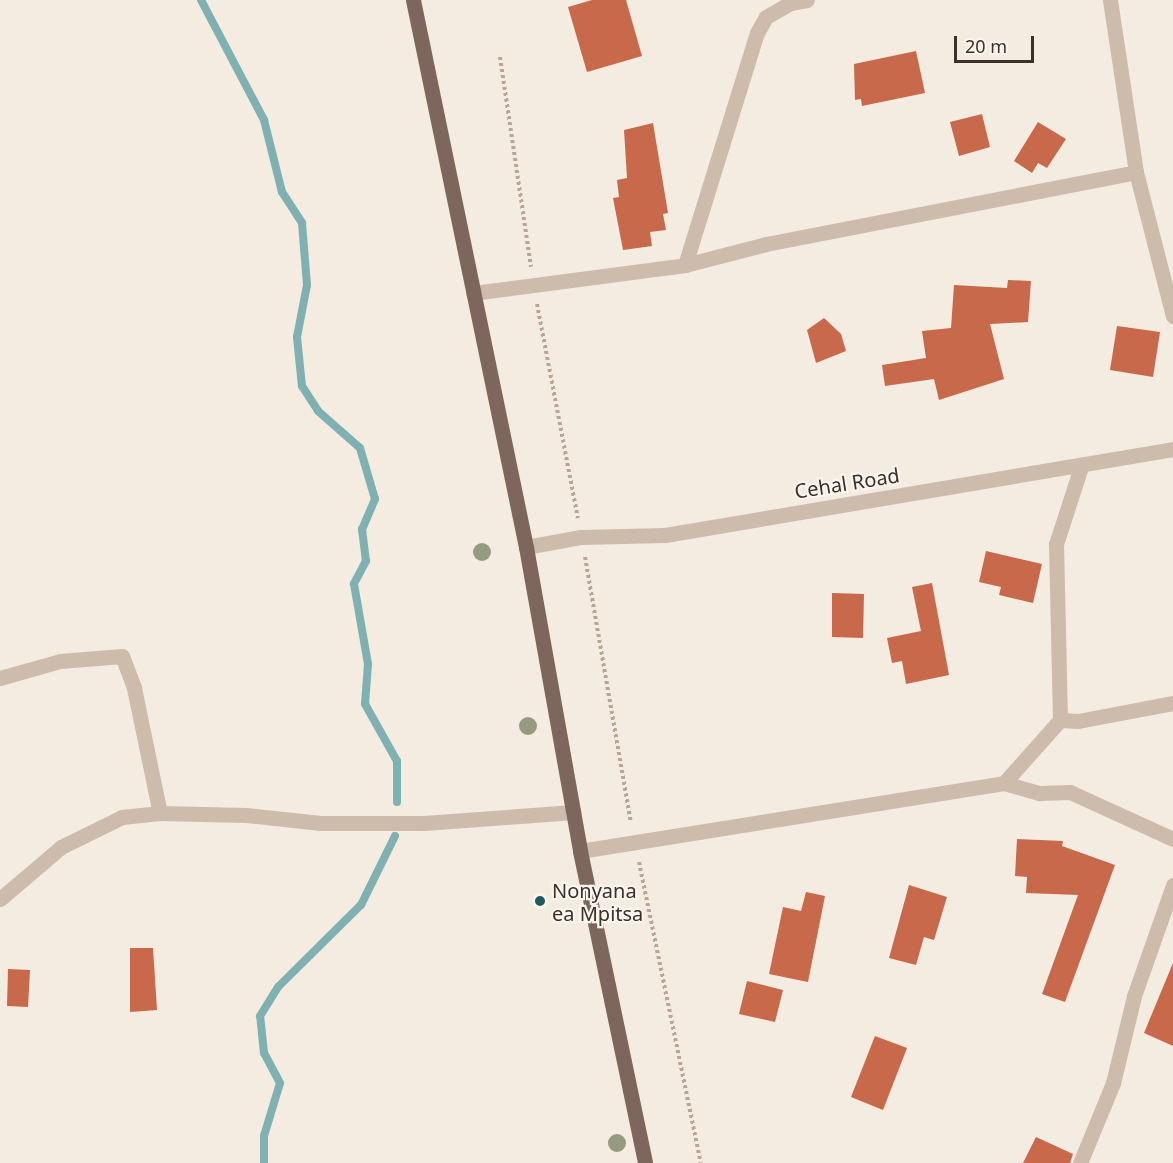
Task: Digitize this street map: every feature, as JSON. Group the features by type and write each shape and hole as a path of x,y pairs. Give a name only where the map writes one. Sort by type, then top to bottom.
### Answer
{"main road":[{"path":"413,0 526,547 580,851 645,1163"}],"street":[{"path":"685,265 757,33 766,17 790,3 807,0"},
{"path":"1110,0 1137,172 1173,316"},
{"path":"473,293 533,283 685,265 766,244 1137,172"},
{"name":"Cehal Road","path":"526,547 581,537 665,535 1081,467 1173,449"},
{"path":"1004,783 1059,720 1056,544 1081,467"},
{"path":"0,678 60,660 122,656 134,688 160,813"},
{"path":"1059,720 1078,721 1173,703"},
{"path":"580,851 1004,783 1040,793 1070,792 1173,839"},
{"path":"0,899 61,847 122,817 160,813 246,815 321,823 424,823 574,812"},
{"path":"1080,1163 1113,1083 1134,996 1173,885"}],"path":[{"path":"500,57 533,283 635,843 701,1163"}],"building":[{"path":"592,0 626,0 642,56 587,72 568,7"},
{"path":"916,51 925,93 862,106 861,99 855,100 854,64"},
{"path":"982,114 990,147 959,156 950,122"},
{"path":"1038,122 1066,139 1047,168 1038,163 1032,173 1014,161"},
{"path":"653,123 668,213 663,214 666,230 650,232 652,246 623,250 613,198 619,197 617,180 627,178 624,130"},
{"path":"1008,280 1031,281 1028,322 990,324 1004,379 939,400 934,379 885,386 882,365 926,358 922,331 951,328 954,285 1007,288"},
{"path":"824,318 841,334 846,351 816,363 807,330"},
{"path":"1117,326 1160,332 1153,377 1110,370"},
{"path":"986,551 1042,564 1033,603 999,595 1001,587 979,582"},
{"path":"932,583 949,675 906,684 902,661 892,663 887,638 921,631 912,587"},
{"path":"832,593 864,594 863,638 832,637"},
{"path":"1017,839 1063,841 1062,846 1115,865 1065,1002 1042,994 1078,895 1026,893 1027,877 1015,876"},
{"path":"909,885 947,897 934,940 924,937 916,965 889,958"},
{"path":"806,892 825,896 808,982 769,974 783,907 801,911"},
{"path":"130,948 153,948 157,1010 130,1012"},
{"path":"1173,963 1173,1046 1144,1033"},
{"path":"8,969 30,970 28,1007 7,1006"},
{"path":"747,981 783,990 775,1022 739,1014"},
{"path":"875,1036 907,1048 883,1110 851,1097"},
{"path":"1036,1137 1073,1154 1070,1163 1023,1163"}],"waterway":[{"path":"201,0 264,120 282,192 302,223 307,285 297,337 302,386 318,411 360,448 375,499 362,529 366,561 354,584 368,664 365,704 397,761 397,802"},
{"path":"264,1163 264,1136 280,1083 264,1053 260,1016 278,987 361,905 395,836"}],"place":[{"name":"Nonyana ea Mpitsa","path":"540,901"}]}
